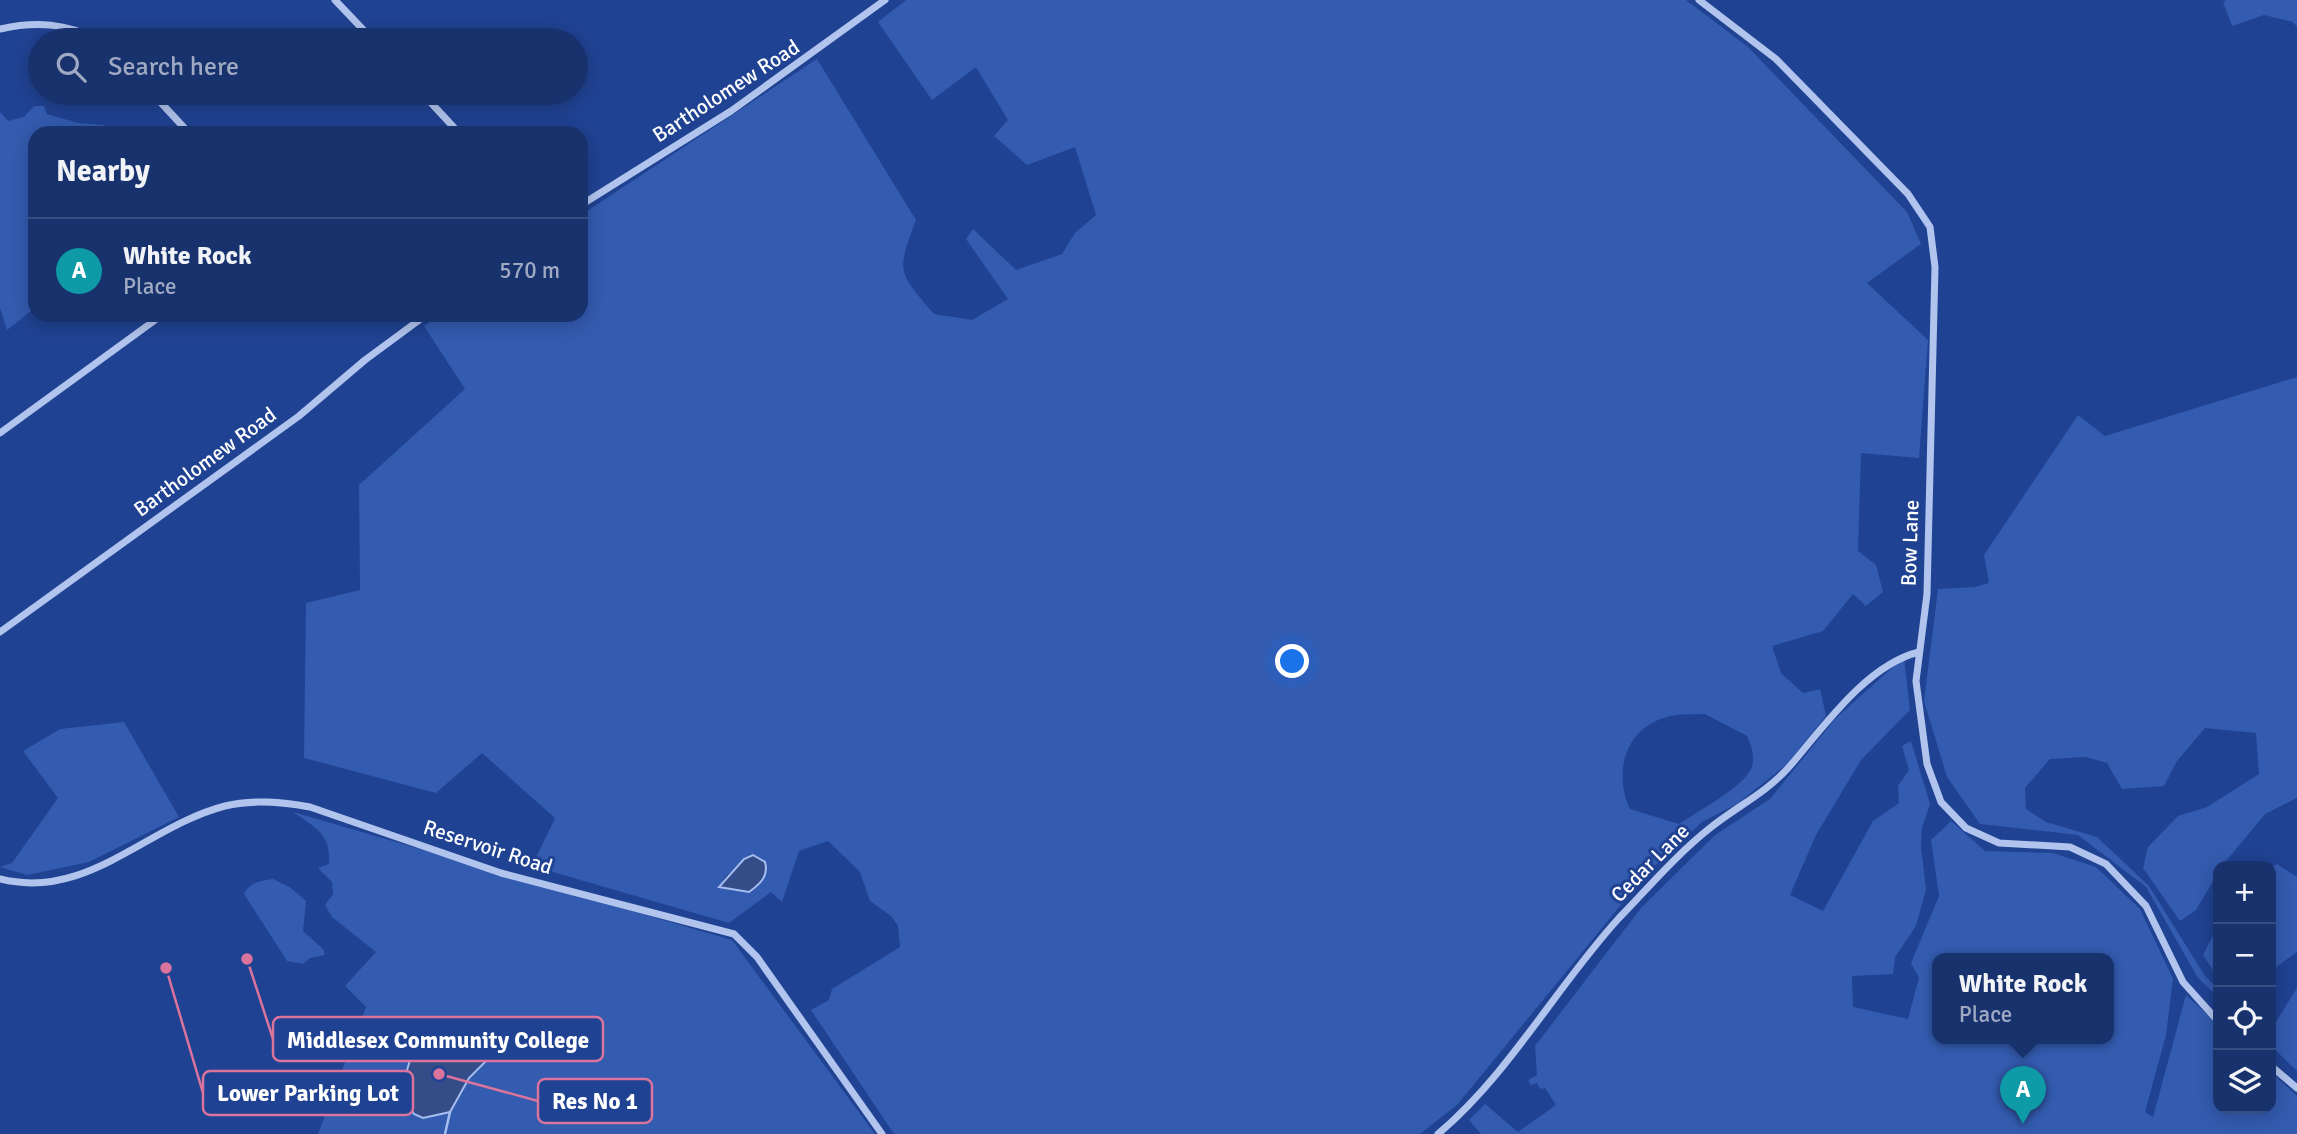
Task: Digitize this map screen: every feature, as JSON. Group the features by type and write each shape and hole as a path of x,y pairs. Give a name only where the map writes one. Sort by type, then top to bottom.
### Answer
{"street":[{"path":"335,0 362,28"},
{"name":"Bartholomew Road","path":"588,201 731,111 885,0"},
{"name":"Bow Lane","path":"1699,0 1776,59 1908,194 1930,227 1935,267 1927,594 1916,681 1919,724 1927,764 1941,802 1966,828 1999,844 2070,848 2106,864 2146,906 2183,982 2213,1015"},
{"path":"0,29 24,24 49,24 71,28"},
{"path":"163,105 182,126"},
{"path":"433,105 453,126"},
{"path":"0,433 152,322"},
{"name":"Bartholomew Road","path":"0,632 299,416 417,322"},
{"name":"Cedar Lane","path":"1438,1134 1480,1095 1618,920 1671,865 1712,826 1744,807 1779,776 1847,699 1895,662 1919,652"},
{"name":"Reservoir Road","path":"0,879 32,885 71,879 226,806 281,802 310,807 501,873 734,934 757,957 882,1134"},
{"path":"2276,1070 2297,1088"}],"shaded area":[{"path":"906,0 1686,0 1748,47 1907,212 1921,244 1867,283 1928,340 1919,458 1861,453 1858,551 1876,565 1883,592 1866,606 1853,594 1823,631 1772,646 1781,673 1803,693 1820,689 1826,716 1786,765 1737,804 1702,822 1647,873 1457,1105 1420,1134 894,1134 811,1010 829,1000 832,989 900,947 898,926 891,916 870,901 860,872 828,841 799,851 782,902 771,892 729,923 532,866 555,818 482,753 436,793 304,758 306,603 360,590 359,485 465,389 424,326 430,322 588,322 588,210 817,59 916,220 903,262 907,280 934,314 972,320 1008,299 966,239 973,229 1016,270 1062,254 1075,233 1096,215 1075,147 1027,165 994,136 1008,120 976,67 932,100 878,22","holes":["1705,714 1747,736 1753,760 1746,776 1739,784 1679,824 1630,809 1623,781 1626,754 1632,741 1653,723 1667,717","736,869 749,892 719,887 726,876"]},
{"path":"2297,0 2297,27 2293,22 2264,15 2232,26 2223,2"},
{"path":"34,106 44,106 47,114 78,123 105,126 28,126 28,314 7,330 0,308 0,112 8,121 24,117"},
{"path":"2297,377 2297,798 2265,814 2226,861 2213,861 2213,881 2196,910 2180,921 2143,868 2148,847 2178,816 2207,807 2259,774 2256,733 2205,728 2177,761 2164,786 2122,789 2107,763 2086,757 2050,759 2025,788 2026,809 2046,822 2097,837 2149,886 2205,976 2213,984 2213,992 2198,978 2146,887 2078,835 1980,824 1947,777 1924,701 1938,589 1975,587 1989,583 1984,555 2078,415 2105,436"},
{"path":"1904,657 1910,710 1861,760 1816,835 1790,895 1823,911 1873,821 1899,803 1898,786 1909,770 1902,746 1911,741 1930,804 1922,828 1921,847 1926,889 1916,926 1895,957 1893,974 1852,976 1853,1007 1908,1019 1919,978 1911,963 1939,896 1931,840 1951,821 1985,851 2053,853 2096,867 2140,909 2173,979 2166,1035 2145,1112 2153,1117 2186,995 2213,1019 2213,1113 2276,1113 2276,1077 2297,1096 2297,1134 1481,1134 1469,1120 1485,1104 1518,1132 1556,1105 1545,1088 1540,1089 1537,1083 1531,1085 1528,1080 1537,1075 1535,1046 1641,908 1715,835 1770,799 1835,719"},
{"path":"124,722 179,817 89,862 27,875 0,867 12,863 58,798 23,751 60,729"},
{"path":"293,812 732,940 875,1134 318,1134 366,1007 345,986 376,952 332,917 325,905 333,894 332,882 318,868 329,864 325,839"},
{"path":"753,855 765,862 766,867 765,876 757,886 749,892 719,887 744,859"},
{"path":"2276,865 2297,877 2297,952 2276,967 2276,924"},
{"path":"273,879 291,888 306,901 303,931 323,949 325,955 310,958 303,964 287,961 244,894 252,885"},
{"path":"2213,936 2213,970 2203,955"},
{"path":"2297,988 2297,1071 2276,1051 2276,1022"},
{"path":"439,1023 462,1032 492,1050 493,1054 469,1078 450,1112 423,1118 414,1114 406,1101 404,1080 411,1057 419,1051 427,1032"}],"waterway":[{"path":"445,1134 450,1112"}],"place":[{"name":"Middlesex Community College","path":"247,959"},
{"name":"Lower Parking Lot","path":"166,968"},
{"name":"Res No 1","path":"439,1074"},
{"name":"White Rock","path":"2023,1124"}]}
